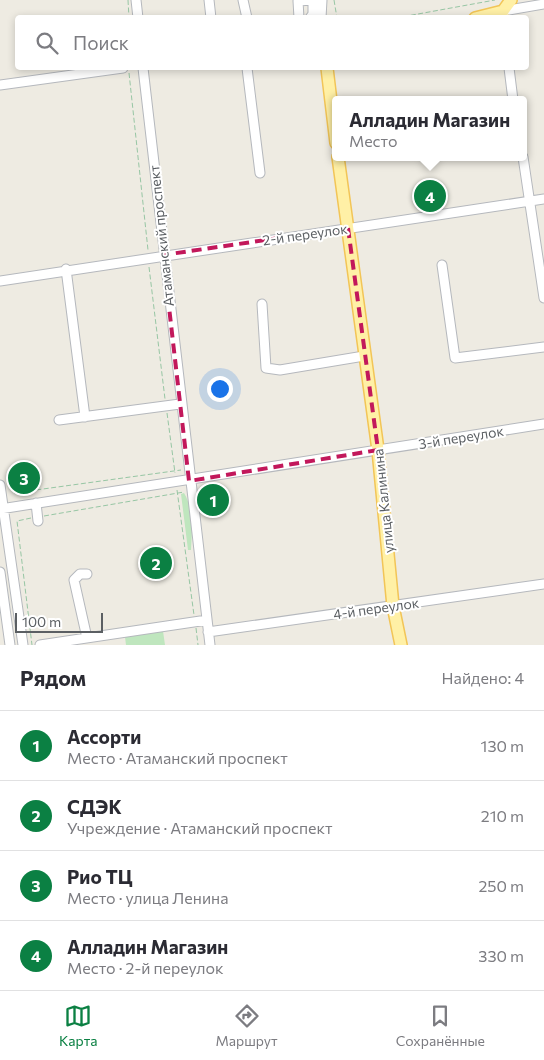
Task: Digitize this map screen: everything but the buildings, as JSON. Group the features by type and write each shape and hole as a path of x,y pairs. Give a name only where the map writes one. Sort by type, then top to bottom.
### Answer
{"main road":[{"path":"503,14 511,0"},
{"path":"327,70 332,104"},
{"name":"улица Калинина","path":"339,161 378,450 393,606 401,645"}],"street":[{"path":"136,0 138,15"},
{"path":"209,0 211,15"},
{"path":"242,0 246,15"},
{"path":"299,15 298,2 317,2"},
{"path":"312,15 317,2"},
{"path":"317,2 320,15"},
{"path":"503,14 544,4"},
{"path":"0,85 109,70"},
{"name":"Атаманский проспект","path":"142,70 189,481 210,645"},
{"path":"247,70 260,173"},
{"path":"509,70 512,96"},
{"path":"523,161 544,298"},
{"name":"2-й переулок","path":"0,281 66,269 544,199"},
{"path":"442,265 455,358 544,346"},
{"path":"66,269 85,416"},
{"path":"262,304 266,368 280,370 364,356"},
{"path":"59,420 180,404"},
{"name":"3-й переулок","path":"2,508 189,481 544,424"},
{"path":"0,485 23,645"},
{"path":"36,503 38,519"},
{"path":"0,572 10,645"},
{"path":"87,574 80,574 74,580 87,638"},
{"name":"4-й переулок","path":"208,632 544,584"},
{"path":"40,645 207,620"}],"path":[{"path":"128,0 129,15"},
{"path":"334,0 336,15"},
{"path":"412,15 495,0"},
{"path":"128,70 148,257 175,477"},
{"path":"14,493 182,470"},
{"path":"177,489 198,645"},
{"path":"32,645 17,521 38,519 184,492"}],"highlighted area":[{"path":"348,228 378,450 189,481 163,255"}],"green space":[{"path":"184,493 191,513 191,550 188,550 181,494"},
{"path":"163,631 165,645 126,645 125,637"}],"place":[{"name":"Алладин Магазин","path":"430,196"},
{"name":"Рио ТЦ","path":"24,478"},
{"name":"Ассорти","path":"213,500"},
{"name":"СДЭК","path":"156,563"}]}
